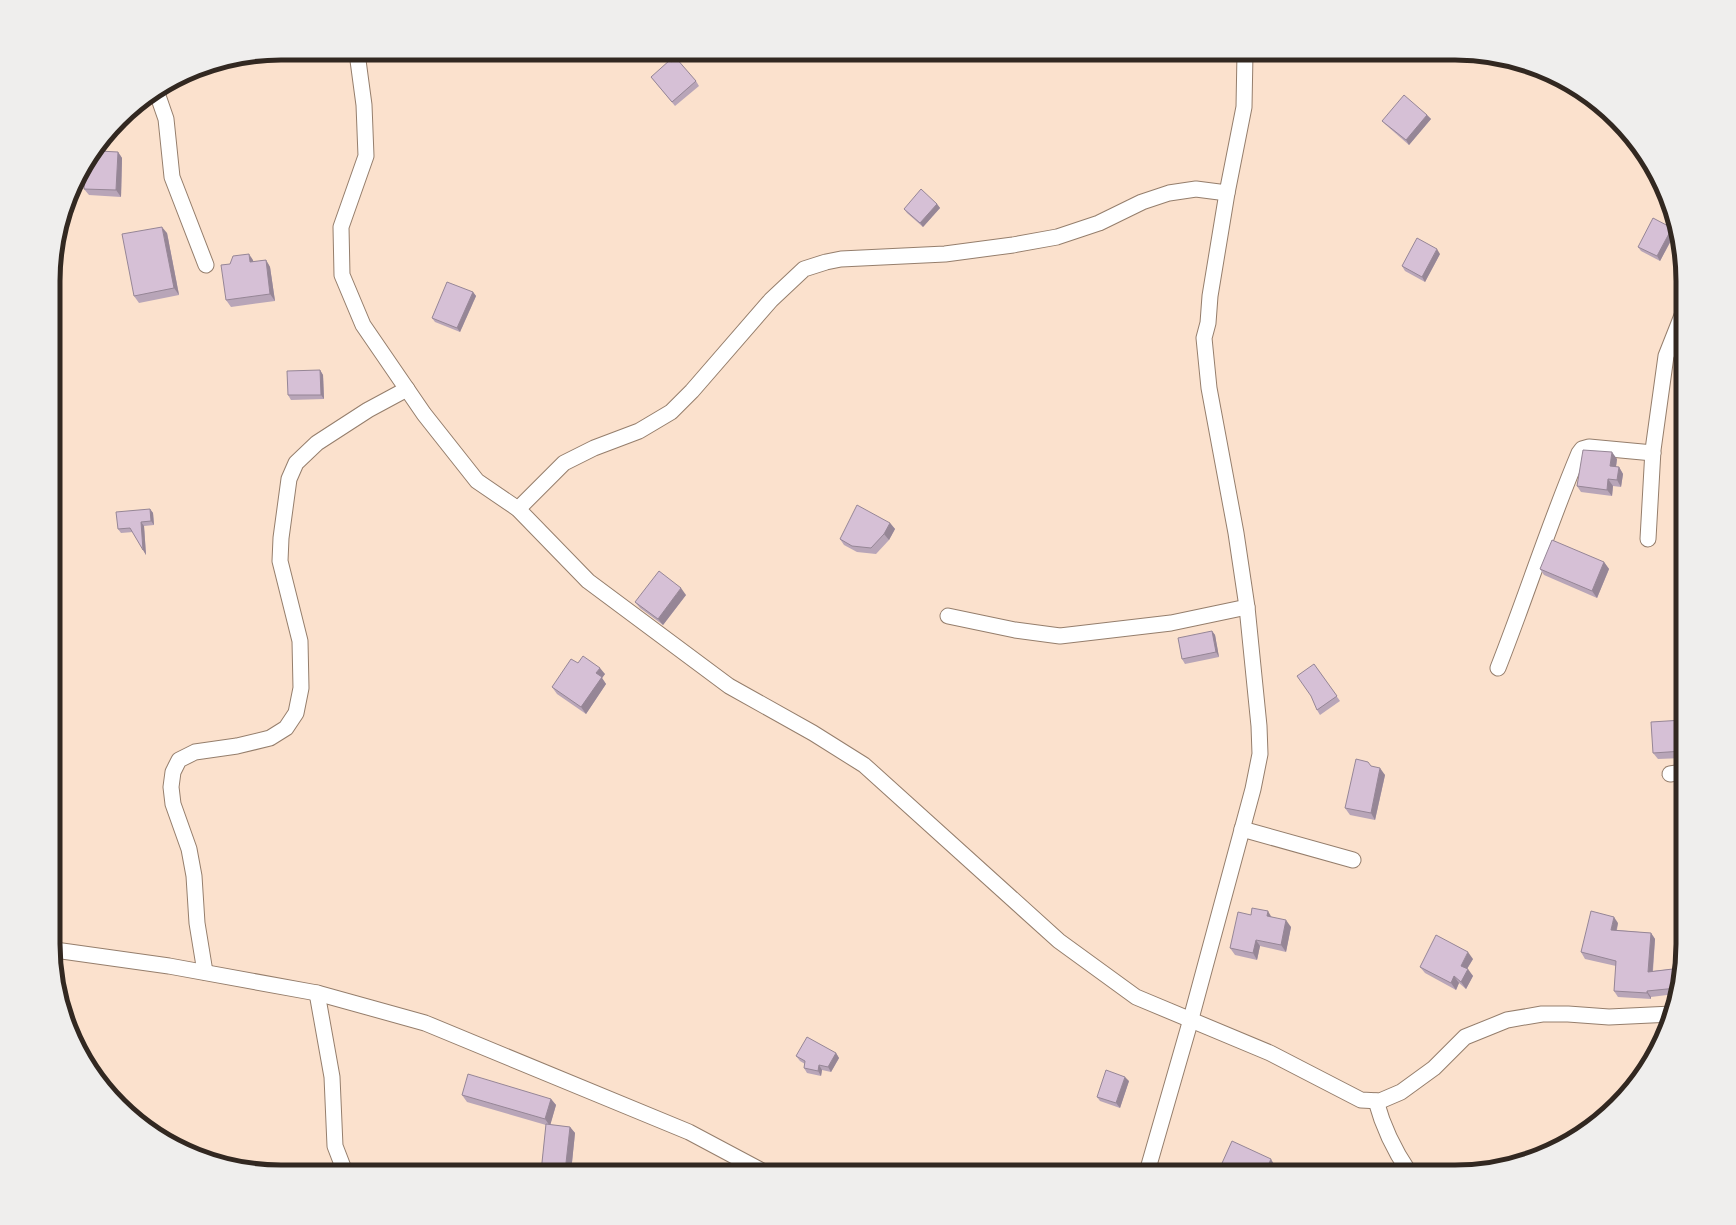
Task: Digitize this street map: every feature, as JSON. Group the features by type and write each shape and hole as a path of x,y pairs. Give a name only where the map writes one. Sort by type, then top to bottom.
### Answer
{"street":[{"path":"357,60 364,105 366,156 342,227 342,275 363,325 424,414 477,481 518,509 588,581 729,686 813,732 864,765 1059,941 1136,997 1270,1053 1361,1100 1380,1101 1401,1092 1434,1068 1465,1037 1507,1020 1542,1014 1609,1017 1664,1014"},
{"path":"1149,1165 1253,789 1260,754 1259,726 1247,607 1235,526 1209,388 1204,338 1208,323 1210,296 1227,193 1244,107 1245,60"},
{"path":"158,97 166,119 172,177 206,264"},
{"path":"518,509 564,463 594,448 639,431 671,412 692,391 771,300 804,269 841,259 945,254 1013,245 1057,237 1099,223 1142,202 1169,193 1196,189 1227,193"},
{"path":"1648,539 1653,453 1666,356 1676,329"},
{"path":"205,972 198,923 194,876 190,856 173,804 171,787 173,772 179,760 195,752 237,746 270,738 286,728 296,713 301,688 300,641 280,560 281,538 289,479 296,463 317,443 368,410 407,389"},
{"path":"1498,668 1522,608 1560,498 1579,453 1582,449 1589,447 1653,453"},
{"path":"948,616 1015,630 1060,636 1171,624 1247,607"},
{"path":"1242,829 1353,860"},
{"path":"60,951 205,972 318,993 425,1023 689,1132 751,1165"},
{"path":"318,993 332,1077 335,1146 342,1165"},
{"path":"1376,1101 1383,1125 1395,1150 1405,1165"}],"building":[{"path":"670,60 671,62 674,60 678,60 696,81 672,102 651,77"},
{"path":"1404,95 1427,115 1406,140 1382,121"},
{"path":"102,151 118,152 116,190 84,189 84,180"},
{"path":"921,189 937,204 920,223 904,209"},
{"path":"1653,218 1669,226 1670,231 1657,256 1638,247"},
{"path":"162,227 174,288 134,296 122,234"},
{"path":"1417,238 1437,249 1422,277 1402,266"},
{"path":"249,254 250,262 266,260 270,294 226,300 221,265 230,264 233,256"},
{"path":"447,282 473,292 457,328 432,318"},
{"path":"320,370 321,395 288,395 287,371"},
{"path":"1583,450 1612,452 1610,466 1619,467 1617,480 1608,479 1607,490 1577,486"},
{"path":"857,505 890,523 884,534 871,548 852,546 840,539"},
{"path":"150,509 151,521 141,522 143,550 130,528 118,529 116,512"},
{"path":"1552,540 1604,562 1592,591 1540,569"},
{"path":"659,571 681,588 658,619 635,602"},
{"path":"1212,631 1216,652 1182,659 1178,638"},
{"path":"583,656 600,668 596,673 602,677 581,707 552,687 571,659 578,663"},
{"path":"1314,664 1337,696 1317,710 1311,696 1297,676"},
{"path":"1676,720 1676,751 1653,753 1651,722"},
{"path":"1356,759 1368,762 1371,766 1380,768 1371,813 1345,808"},
{"path":"1252,908 1268,911 1267,916 1286,920 1281,945 1256,940 1253,953 1230,948 1238,912 1251,915"},
{"path":"1591,911 1614,917 1611,930 1651,933 1648,972 1675,969 1672,989 1647,991 1647,993 1614,991 1616,961 1581,952"},
{"path":"1436,935 1468,952 1461,966 1468,969 1461,982 1454,976 1451,983 1420,967"},
{"path":"807,1037 836,1053 828,1067 819,1065 818,1071 804,1068 805,1061 796,1056"},
{"path":"1106,1070 1125,1077 1116,1103 1097,1097"},
{"path":"468,1074 551,1099 545,1119 462,1095"},
{"path":"546,1124 570,1127 566,1165 542,1165"},
{"path":"1232,1141 1271,1159 1268,1165 1221,1165"}]}
